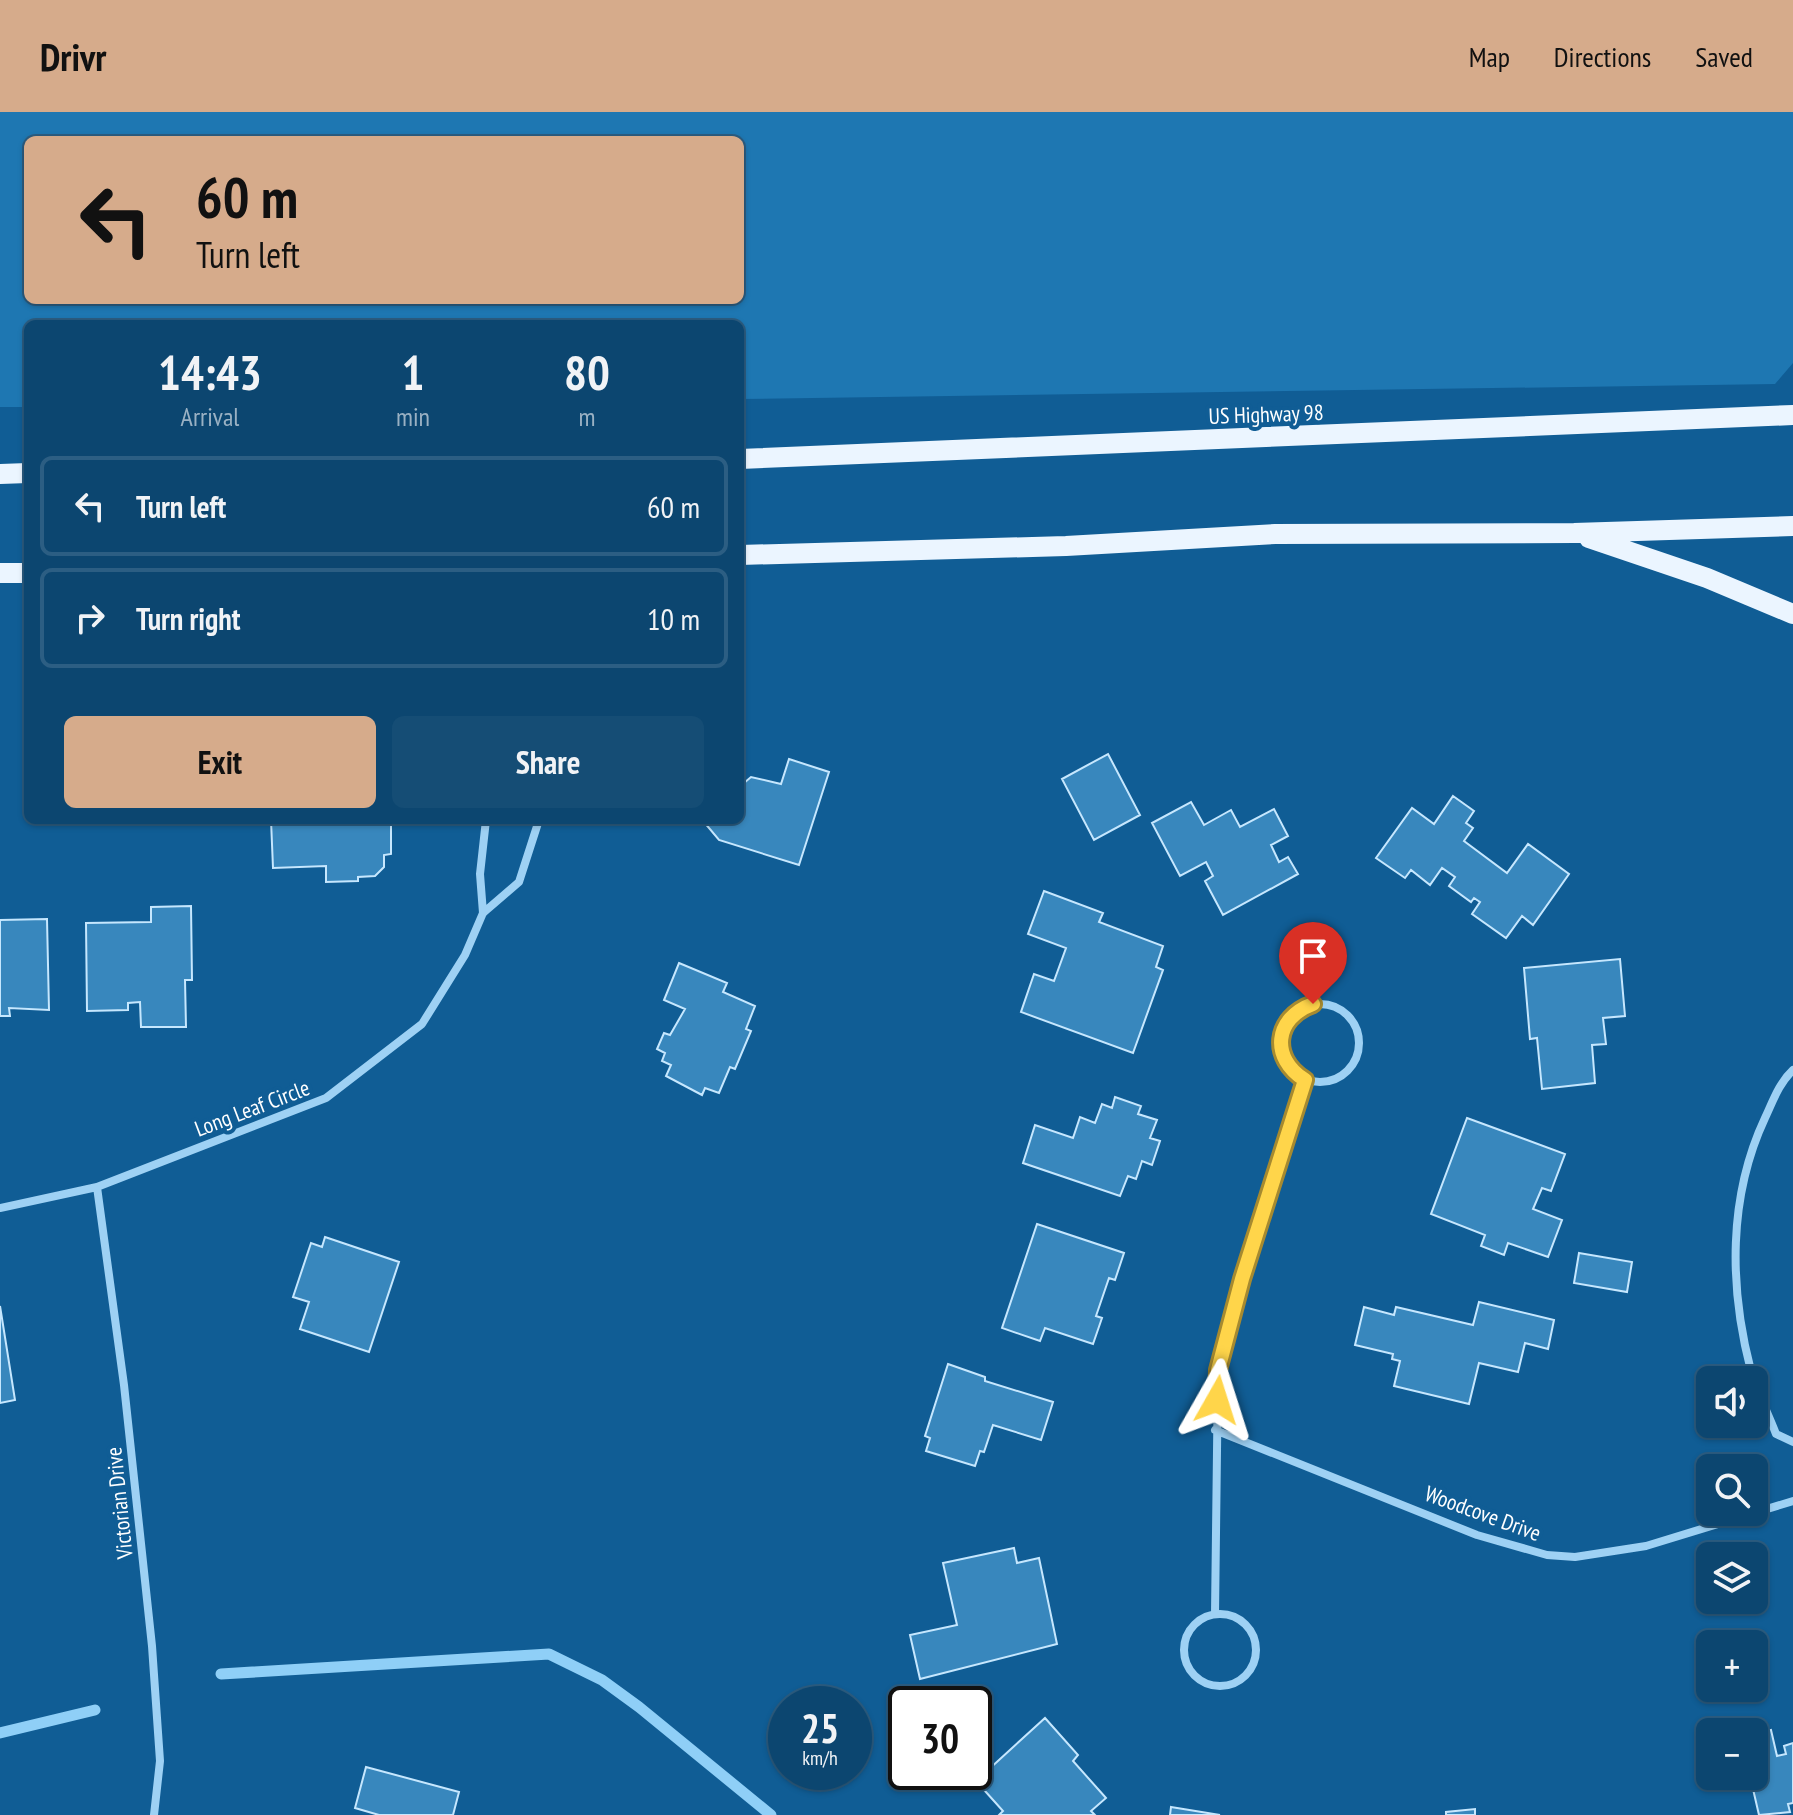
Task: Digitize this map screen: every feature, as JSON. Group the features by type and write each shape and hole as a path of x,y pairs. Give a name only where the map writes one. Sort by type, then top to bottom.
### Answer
{"main road":[{"name":"US Highway 98","path":"744,459 1793,415"},
{"path":"0,474 24,473"},
{"path":"744,555 1066,546 1275,534 1574,533 1793,526"},
{"path":"1574,533 1707,578 1793,614"},
{"path":"0,573 24,573"}],"street":[{"name":"Long Leaf Circle","path":"483,913 480,874 486,824"},
{"name":"Long Leaf Circle","path":"0,1208 97,1187 326,1098 422,1024 465,955 483,913 519,882 538,824"},
{"path":"1326,1003 1339,1008 1357,1027 1359,1053 1353,1065 1332,1081 1318,1083 1305,1080 1286,1063 1281,1039 1284,1026 1301,1008 1326,1003"},
{"path":"1793,1070 1784,1079 1752,1145 1736,1218 1736,1292 1752,1374 1776,1434 1793,1442"},
{"path":"1215,1614 1218,1370 1242,1279 1305,1080"},
{"name":"Victorian Drive","path":"97,1187 124,1385 152,1646 160,1761 154,1815"},
{"name":"Woodcove Drive","path":"1215,1430 1477,1535 1547,1555 1575,1557 1646,1546 1793,1501"},
{"path":"1215,1614 1238,1618 1254,1635 1257,1646 1256,1657 1244,1677 1234,1684 1210,1685 1199,1680 1185,1660 1187,1635 1203,1618 1215,1614"}],"shaded area":[{"path":"0,112 1793,112 1793,363 1775,384 744,399 744,320 24,320 24,407 0,407"}],"building":[{"path":"1108,754 1140,815 1094,840 1062,779"},
{"path":"789,759 829,772 799,865 719,840 706,824 744,824 744,783 751,777 781,784"},
{"path":"1453,796 1474,811 1466,823 1473,828 1464,841 1507,873 1528,844 1569,874 1533,925 1522,916 1506,938 1472,914 1480,902 1474,898 1471,902 1449,886 1455,877 1442,868 1430,885 1411,870 1405,878 1376,858 1412,808 1434,824"},
{"path":"1191,802 1204,825 1231,810 1240,827 1274,809 1288,836 1271,845 1279,862 1288,857 1298,874 1223,915 1205,881 1213,876 1206,862 1180,876 1152,823"},
{"path":"271,824 391,824 391,854 384,855 384,867 375,876 358,877 358,881 326,882 326,866 273,868"},
{"path":"1044,891 1103,913 1099,922 1163,946 1156,967 1163,970 1133,1053 1021,1012 1034,974 1054,981 1066,948 1028,934"},
{"path":"191,906 192,980 185,980 186,1027 141,1027 140,1002 128,1003 128,1010 87,1011 86,923 151,922 151,907"},
{"path":"47,919 49,1010 9,1008 10,1016 0,1016 0,920"},
{"path":"1620,959 1625,1016 1603,1018 1606,1044 1592,1045 1595,1083 1542,1089 1537,1038 1530,1039 1524,968"},
{"path":"679,963 727,983 723,992 755,1006 746,1029 751,1031 735,1069 730,1067 719,1093 705,1088 702,1095 666,1076 671,1065 662,1061 665,1053 657,1049 664,1033 670,1035 685,1009 664,1000"},
{"path":"1115,1097 1141,1106 1138,1114 1157,1120 1150,1138 1160,1141 1152,1165 1142,1161 1136,1179 1128,1176 1120,1196 1023,1163 1035,1125 1073,1138 1080,1117 1095,1123 1102,1104 1112,1108"},
{"path":"1467,1118 1565,1154 1551,1191 1542,1188 1533,1209 1562,1220 1548,1257 1508,1243 1504,1255 1481,1246 1485,1235 1431,1214"},
{"path":"1037,1224 1124,1253 1115,1280 1109,1278 1096,1316 1102,1318 1093,1344 1045,1328 1040,1341 1002,1328"},
{"path":"325,1237 399,1262 369,1352 300,1329 309,1302 293,1297 311,1243 322,1247"},
{"path":"1579,1253 1632,1262 1627,1292 1574,1283"},
{"path":"1479,1302 1554,1320 1548,1349 1525,1343 1518,1372 1479,1363 1469,1404 1394,1386 1400,1361 1392,1359 1393,1354 1355,1345 1364,1307 1394,1315 1396,1307 1473,1325"},
{"path":"0,1306 15,1400 0,1403"},
{"path":"948,1364 985,1377 985,1381 1053,1402 1041,1440 993,1425 984,1452 980,1451 975,1466 926,1451 930,1438 925,1436"},
{"path":"1014,1548 1017,1563 1039,1558 1057,1644 920,1679 910,1635 957,1625 943,1563"},
{"path":"1045,1718 1078,1755 1073,1761 1106,1798 1091,1811 1095,1815 999,1815 1003,1811 984,1790 992,1790 992,1766"},
{"path":"1771,1730 1777,1756 1786,1754 1784,1746 1793,1743 1793,1803 1788,1804 1790,1812 1759,1815 1753,1790 1768,1790 1768,1731"},
{"path":"366,1767 459,1792 453,1815 379,1815 355,1808"},
{"path":"1171,1807 1220,1815 1170,1815"},
{"path":"1475,1809 1475,1815 1446,1815 1446,1812"}],"waterway":[{"path":"221,1674 549,1654 602,1680 771,1815"},
{"path":"0,1733 95,1710"}],"route":[{"path":"1217,1400 1218,1370 1242,1279 1305,1080 1286,1063 1281,1039 1284,1026 1301,1008 1313,1004"}]}
